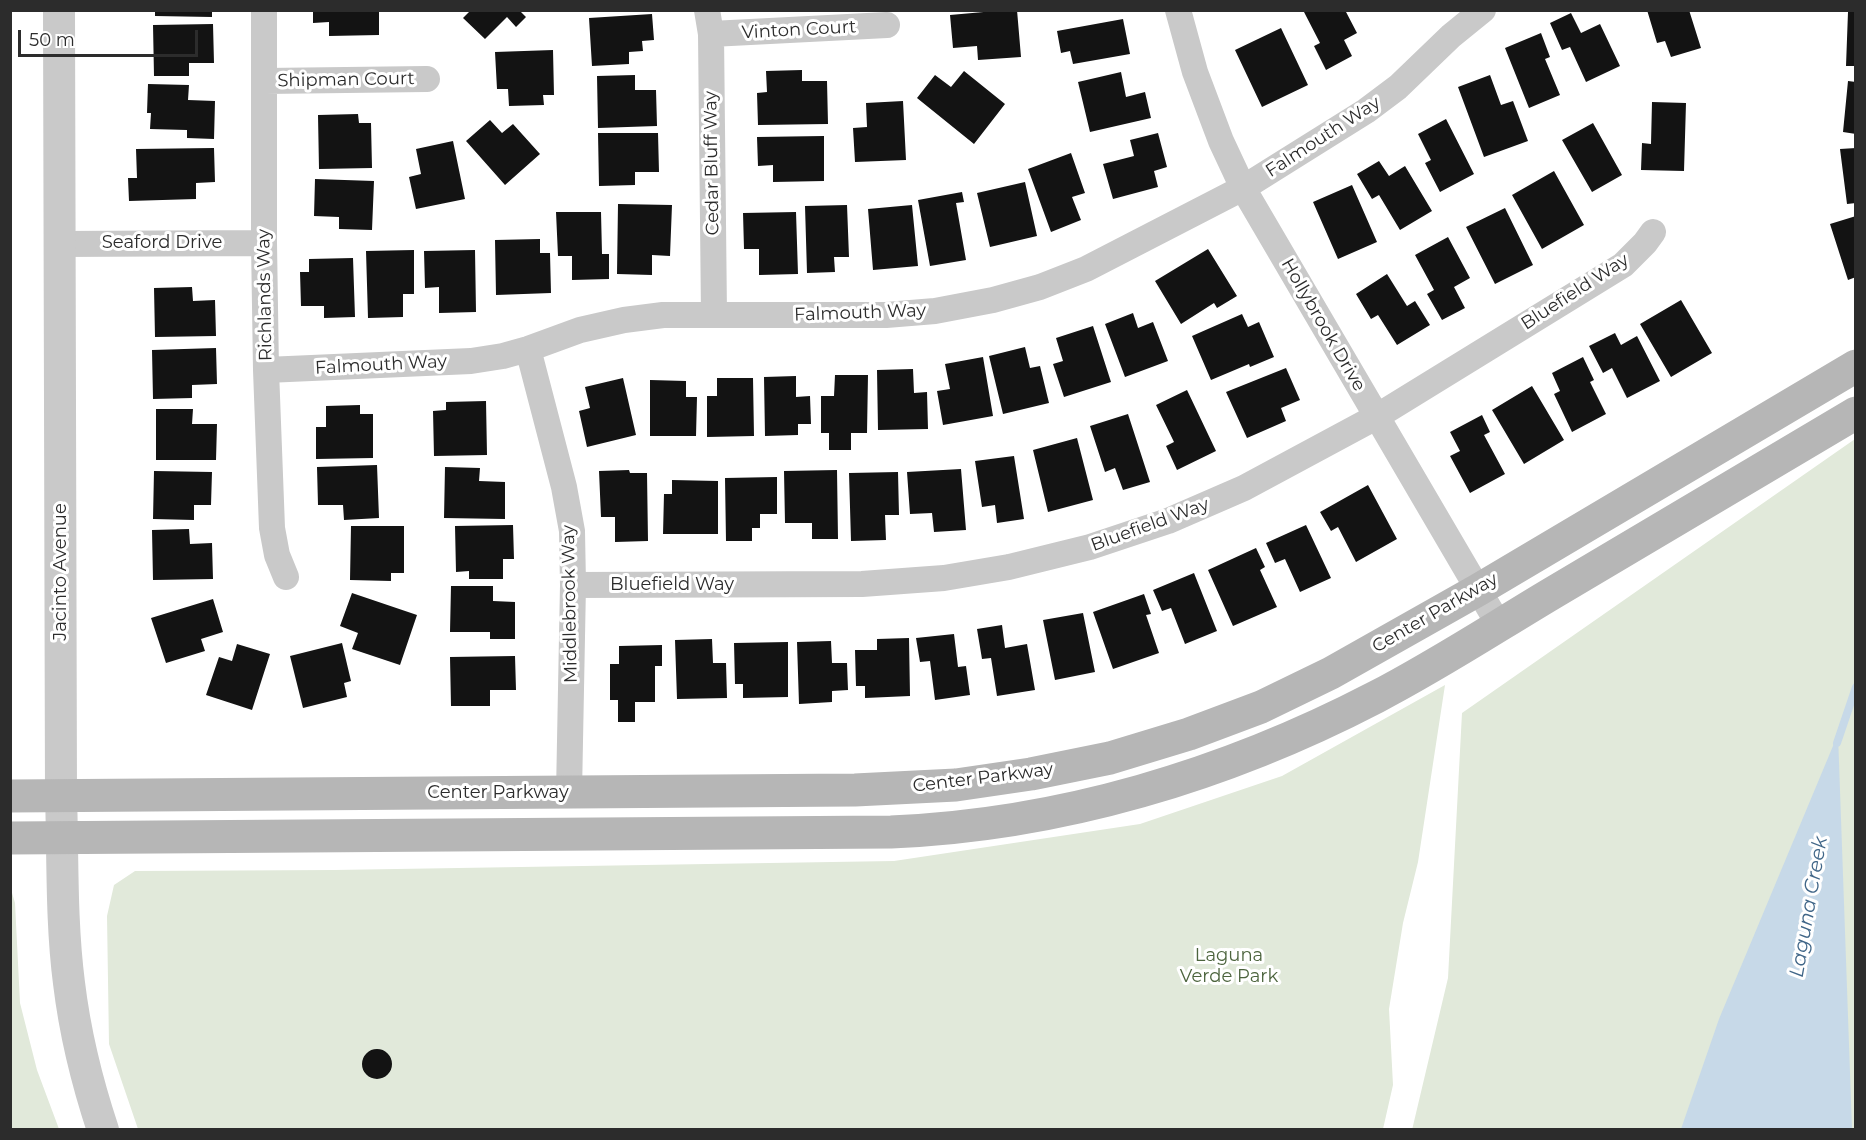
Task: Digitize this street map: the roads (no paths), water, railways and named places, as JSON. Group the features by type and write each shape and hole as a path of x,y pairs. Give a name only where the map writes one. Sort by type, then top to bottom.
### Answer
{"main road":[{"name":"Center Parkway","path":"10,796 855,790 956,785 1031,774 1110,758 1189,734 1261,707 1331,674 1478,590 1856,366"},
{"path":"10,837 891,832 957,828 1077,807 1147,790 1216,768 1288,739 1378,696 1856,413"}],"street":[{"name":"Jacinto Avenue","path":"58,10 61,795 65,923 69,982 78,1040 103,1130"},
{"name":"Richlands Way","path":"264,10 264,243 272,528 277,555 286,577"},
{"name":"Hollybrook Drive","path":"1178,10 1195,72 1221,141 1244,188 1499,625"},
{"name":"Falmouth Way","path":"266,370 471,360 503,356 580,330 624,320 663,315 886,315 935,311 993,300 1086,269 1244,188 1366,111 1398,87 1451,36 1483,10"},
{"name":"Vinton Court","path":"709,22 887,25"},
{"name":"Cedar Bluff Way","path":"709,22 714,315"},
{"name":"Shipman Court","path":"265,81 427,79"},
{"name":"Bluefield Way","path":"573,585 862,584 944,578 1009,567 1090,547 1168,521 1244,488 1376,417 1623,266 1653,232"},
{"name":"Seaford Drive","path":"60,244 264,243"},
{"name":"Middlebrook Way","path":"528,349 564,487 572,531 569,793"}],"water":[{"path":"1838,734 1852,1129 1681,1129 1719,1019"}],"waterway":[{"name":"Laguna Creek","path":"1837,743 1856,687"}],"park label":[{"name":"Laguna Verde Park","path":"1229,966"}]}
